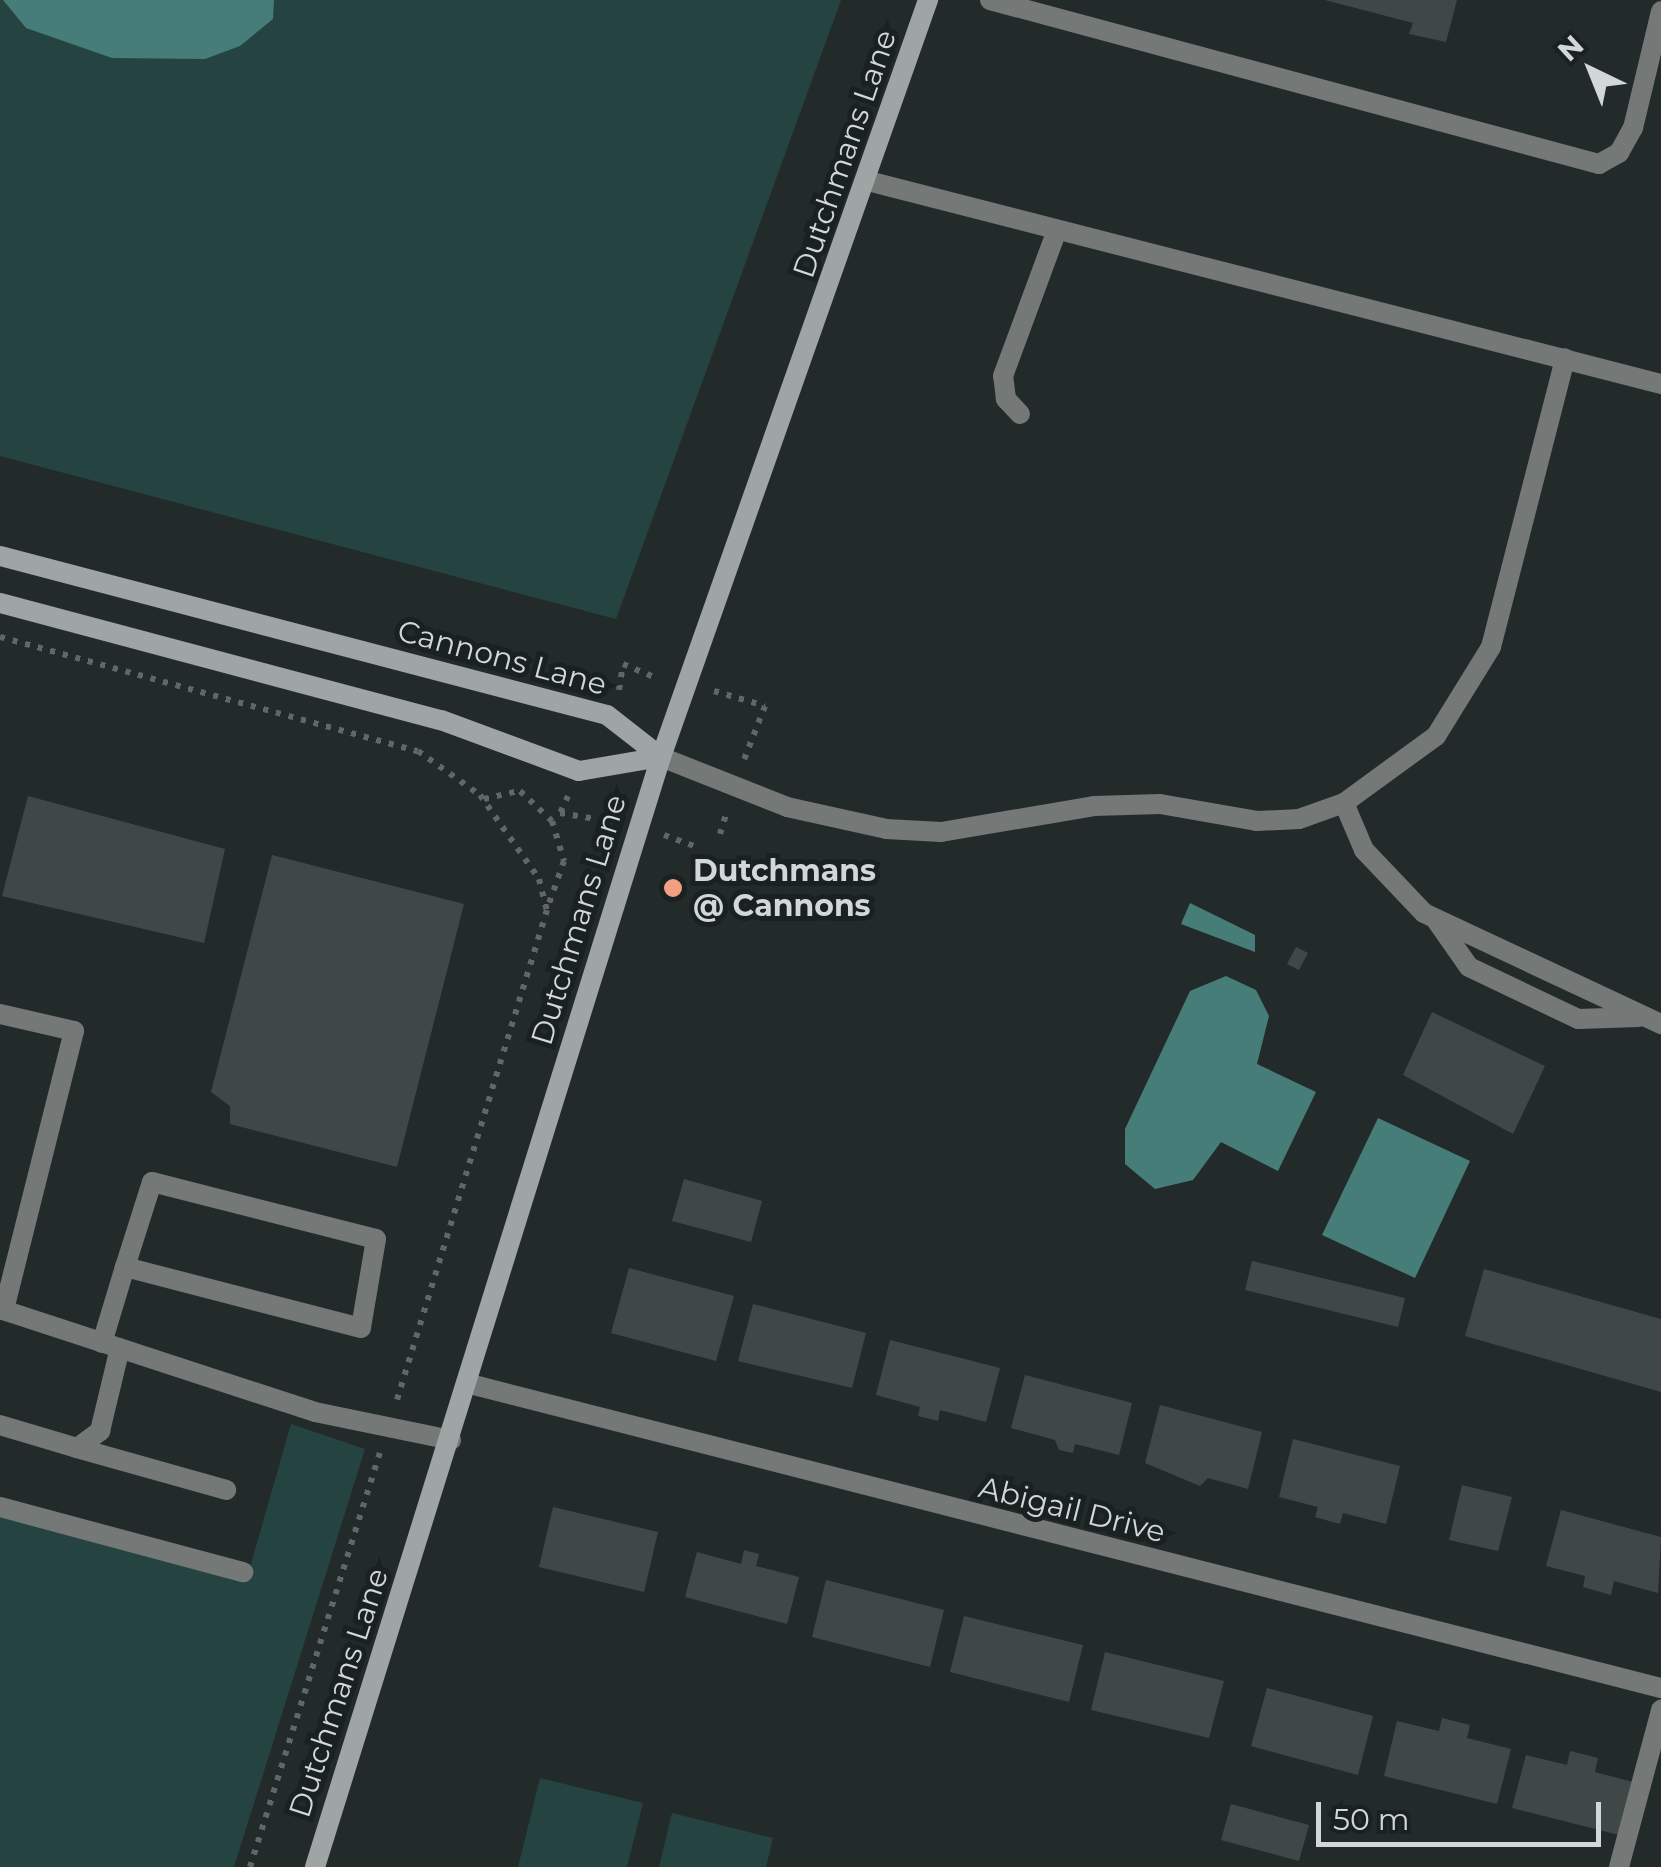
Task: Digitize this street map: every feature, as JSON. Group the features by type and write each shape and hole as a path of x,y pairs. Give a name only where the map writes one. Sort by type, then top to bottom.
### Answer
{"main road":[{"name":"Dutchmans Lane","path":"316,1867 470,1384 661,758 868,181 928,0"},
{"name":"Cannons Lane","path":"0,556 606,715 661,758"},
{"path":"0,603 441,720 579,771 661,758"}],"street":[{"path":"990,0 1599,164 1619,153 1633,128 1661,11"},
{"path":"868,181 1661,384"},
{"path":"1020,414 1006,399 1003,376 1057,230"},
{"path":"661,758 734,789 835,820 941,832 1094,806 1160,804 1257,821 1299,818 1344,802 1436,736 1491,647 1564,358"},
{"path":"1344,802 1387,881 1435,919 1652,1020"},
{"path":"0,1014 74,1031 2,1310 315,1412 451,1440"},
{"path":"77,1448 100,1431 125,1266 152,1182 376,1239 361,1328 125,1266"},
{"name":"Abigail Drive","path":"470,1384 1661,1688"},
{"path":"0,1425 226,1490"},
{"path":"0,1507 243,1572"},
{"path":"1619,1867 1661,1710"}],"path":[{"path":"0,637 418,752 484,800 539,879 546,910"},
{"path":"690,686 765,706 720,834"},
{"path":"250,1867 564,861 552,821 520,791 484,800"},
{"path":"552,821 560,813"}],"shaded area":[{"path":"0,0 841,0 616,619 0,456"},
{"path":"3,0 274,0 273,19 240,46 205,59 112,58 26,28"},
{"path":"1190,903 1255,935 1255,952 1181,924"},
{"path":"1226,976 1256,990 1269,1016 1257,1064 1316,1092 1278,1171 1221,1142 1193,1180 1155,1189 1125,1164 1125,1129 1190,991"},
{"path":"1378,1118 1470,1161 1415,1278 1322,1235"},
{"path":"291,1424 365,1449 234,1867 0,1867 0,1513 247,1578"},
{"path":"540,1778 643,1803 627,1867 518,1867"},
{"path":"672,1813 773,1838 766,1867 659,1867"}],"building":[{"path":"1325,0 1457,0 1446,42 1409,34 1413,23"},
{"path":"28,796 225,849 204,943 2,896"},
{"path":"272,855 464,904 397,1167 230,1124 230,1106 211,1092"},
{"path":"1296,947 1308,953 1299,970 1287,964"},
{"path":"1432,1012 1545,1066 1513,1134 1403,1075"},
{"path":"684,1179 762,1201 751,1242 672,1221"},
{"path":"1252,1261 1405,1298 1398,1327 1245,1290"},
{"path":"629,1268 734,1296 716,1361 611,1333"},
{"path":"1484,1269 1661,1319 1661,1392 1465,1336"},
{"path":"753,1304 866,1333 852,1388 738,1361"},
{"path":"890,1340 1000,1368 986,1422 940,1410 938,1421 918,1416 920,1407 876,1395"},
{"path":"1025,1375 1132,1403 1119,1455 1075,1444 1073,1453 1059,1450 1055,1440 1011,1428"},
{"path":"1160,1405 1262,1432 1248,1489 1208,1478 1200,1486 1145,1463"},
{"path":"1293,1439 1400,1466 1386,1524 1343,1513 1340,1524 1315,1517 1318,1507 1279,1497"},
{"path":"1462,1485 1512,1497 1498,1551 1449,1540"},
{"path":"553,1507 658,1532 644,1592 539,1567"},
{"path":"1561,1510 1661,1537 1658,1593 1614,1581 1611,1595 1583,1587 1585,1576 1546,1566"},
{"path":"744,1550 759,1554 756,1566 799,1577 787,1624 685,1597 697,1552 741,1564"},
{"path":"826,1580 944,1610 930,1667 812,1637"},
{"path":"964,1616 1083,1645 1069,1702 950,1672"},
{"path":"1105,1652 1224,1681 1209,1738 1091,1710"},
{"path":"1267,1688 1373,1716 1358,1775 1251,1746"},
{"path":"1442,1718 1470,1725 1467,1738 1511,1749 1497,1804 1384,1776 1397,1721 1439,1731"},
{"path":"1570,1751 1598,1758 1595,1772 1637,1783 1623,1836 1512,1808 1526,1755 1567,1765"},
{"path":"1231,1804 1309,1825 1299,1861 1221,1840"}],"place":[{"name":"Dutchmans @ Cannons","path":"673,888"}]}
